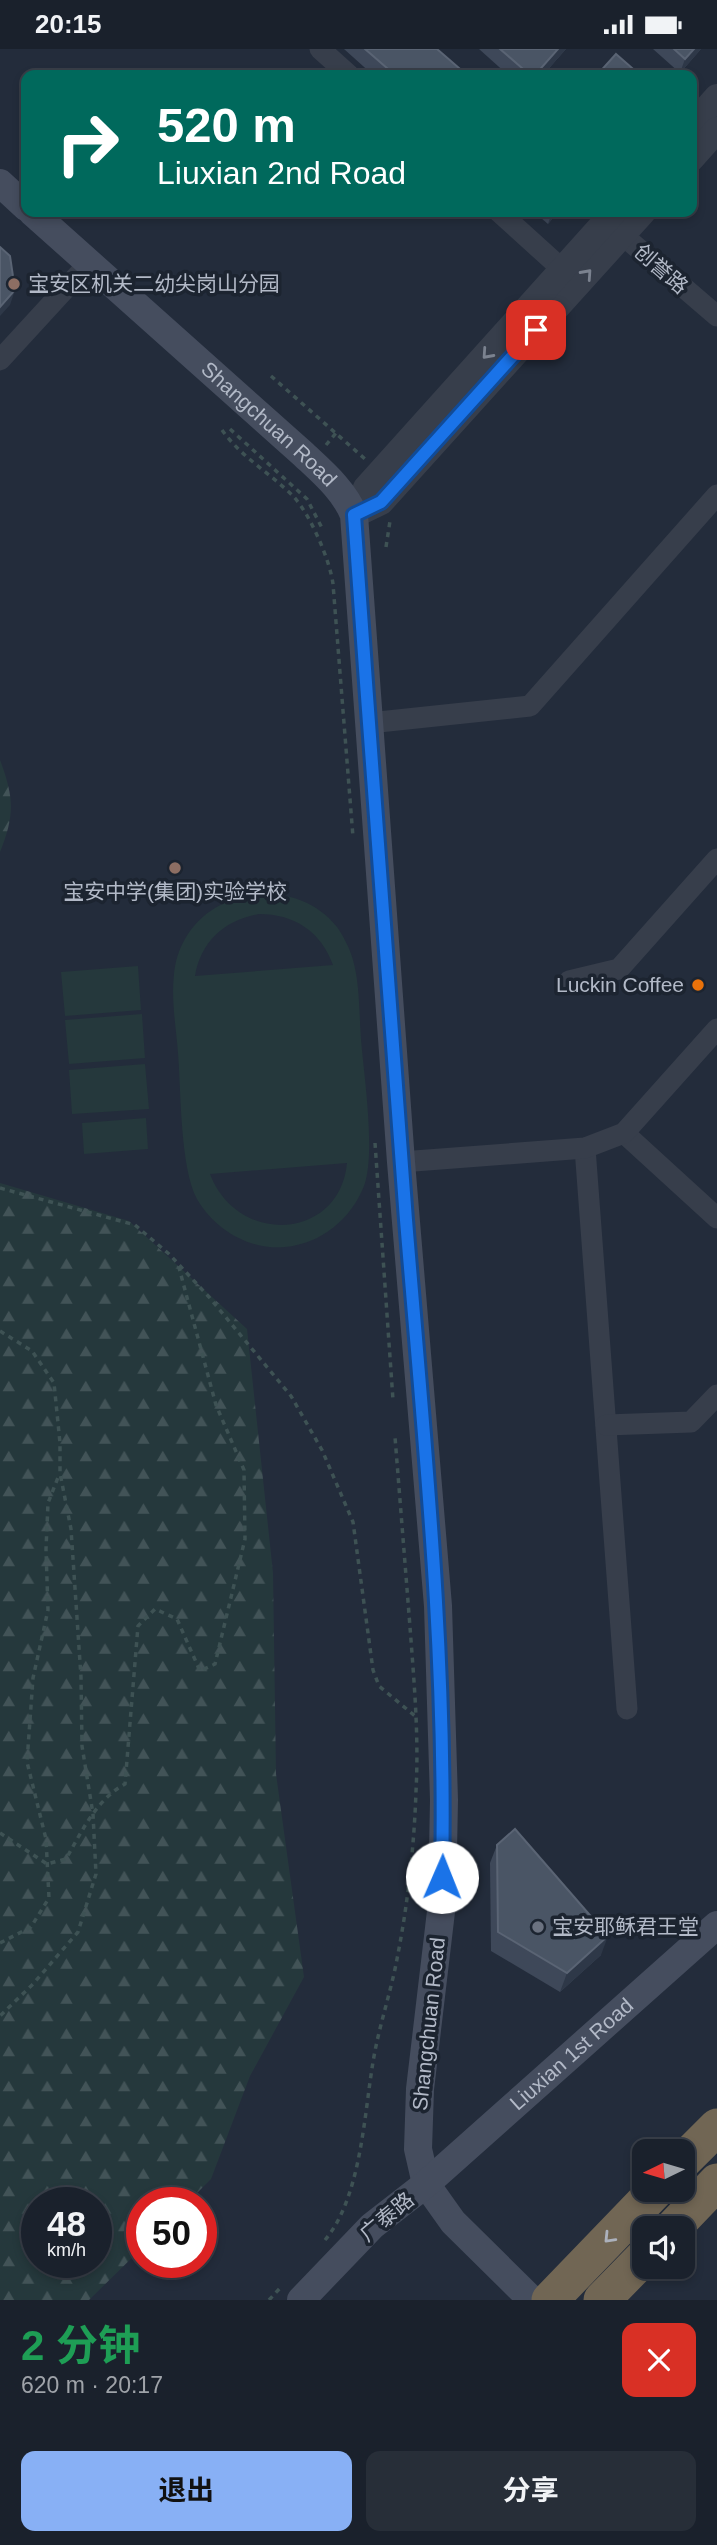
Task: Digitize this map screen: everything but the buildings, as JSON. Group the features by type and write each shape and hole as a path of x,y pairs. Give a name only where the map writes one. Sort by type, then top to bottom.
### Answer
{"highway":[{"path":"695,2149 717,2127"},
{"path":"684,2216 717,2182"},
{"path":"550,2300 644,2202"},
{"path":"603,2300 632,2270"}],"main road":[{"path":"0,183 21,202"},
{"name":"Shangchuan Road","path":"38,217 329,479 354,515 401,1162 438,1606 444,1800 442,1903 420,2089 418,2149 426,2185 453,2222 532,2300"},
{"name":"Liuxian 1st Road","path":"426,2185 717,1924"},
{"name":"广泰路","path":"294,2291 426,2185"},
{"name":"广泰路","path":"327,2300 385,2240 426,2185"}],"street":[{"path":"320,49 343,70"},
{"path":"697,119 717,97"},
{"path":"697,152 717,130"},
{"path":"505,217 562,269"},
{"path":"354,515 366,488 562,269 614,222"},
{"path":"354,515 381,502 614,222"},
{"name":"创誉路","path":"614,222 717,316"},
{"path":"0,360 89,263"},
{"path":"369,723 530,706 717,495"},
{"path":"569,982 619,969 717,859"},
{"path":"401,1162 585,1148 624,1133 717,1029"},
{"path":"624,1133 717,1218"},
{"path":"585,1148 627,1709"},
{"path":"606,1425 691,1422 717,1395"}],"path":[{"path":"271,376 337,433"},
{"path":"230,429 307,499 322,528"},
{"path":"222,430 234,446 302,507 330,567 354,848"},
{"path":"374,1130 393,1400"},
{"path":"0,1188 135,1225 209,1297 291,1396 322,1450 354,1522 373,1670 379,1686 415,1716"},
{"path":"0,1833 47,1864 65,1859 109,1793 125,1784 138,1626 155,1609 177,1619 200,1671 215,1664 245,1539 244,1470 216,1405 178,1264"},
{"path":"0,1331 32,1351 54,1383 60,1473 71,1528 82,1746 93,1814 96,1874 78,1932 33,1984 0,2016"},
{"path":"319,2247 332,2231 346,2204 354,2173 375,2050 395,1969 409,1886 416,1789 415,1716 395,1437"},
{"path":"0,1943 31,1927 49,1898 46,1839 27,1762 33,1678 48,1610 48,1503 60,1473"},
{"path":"269,2300 294,2291"}],"green space":[{"path":"0,760 11,806 0,852"},
{"path":"269,893 291,897 321,911 340,931 346,943 358,989 369,1135 364,1186 351,1209 333,1228 311,1241 285,1247 246,1241 223,1229 213,1220 197,1199 191,1185 184,1149 173,1004 176,960 185,939 207,913 226,902 247,895","holes":["259,914 284,917 305,927 321,943 333,965 195,976 203,952 216,934 235,921","347,1163 340,1189 327,1207 308,1220 286,1225 264,1223 242,1214 224,1198 210,1174"]},
{"path":"138,966 141,1010 65,1016 61,972"},
{"path":"142,1014 145,1058 69,1064 65,1020"},
{"path":"145,1064 149,1109 72,1114 69,1070"},
{"path":"146,1118 148,1149 84,1154 82,1123"},
{"path":"0,1183 129,1221 247,1329 273,1573 276,1774 304,1977 250,2076 211,2179 203,2187 126,2187 126,2264 112,2277 112,2187 21,2187 21,2278 111,2278 89,2300 0,2300"}],"place":[{"name":"宝安区机关二幼尖岗山分园","path":"14,284"},
{"name":"宝安中学(集团)实验学校","path":"175,868"},
{"name":"Luckin Coffee","path":"698,985"},
{"name":"宝安耶稣君王堂","path":"538,1927"}],"route":[{"path":"442,1877 444,1800 438,1606 401,1162 354,515 381,502 536,330"}]}
